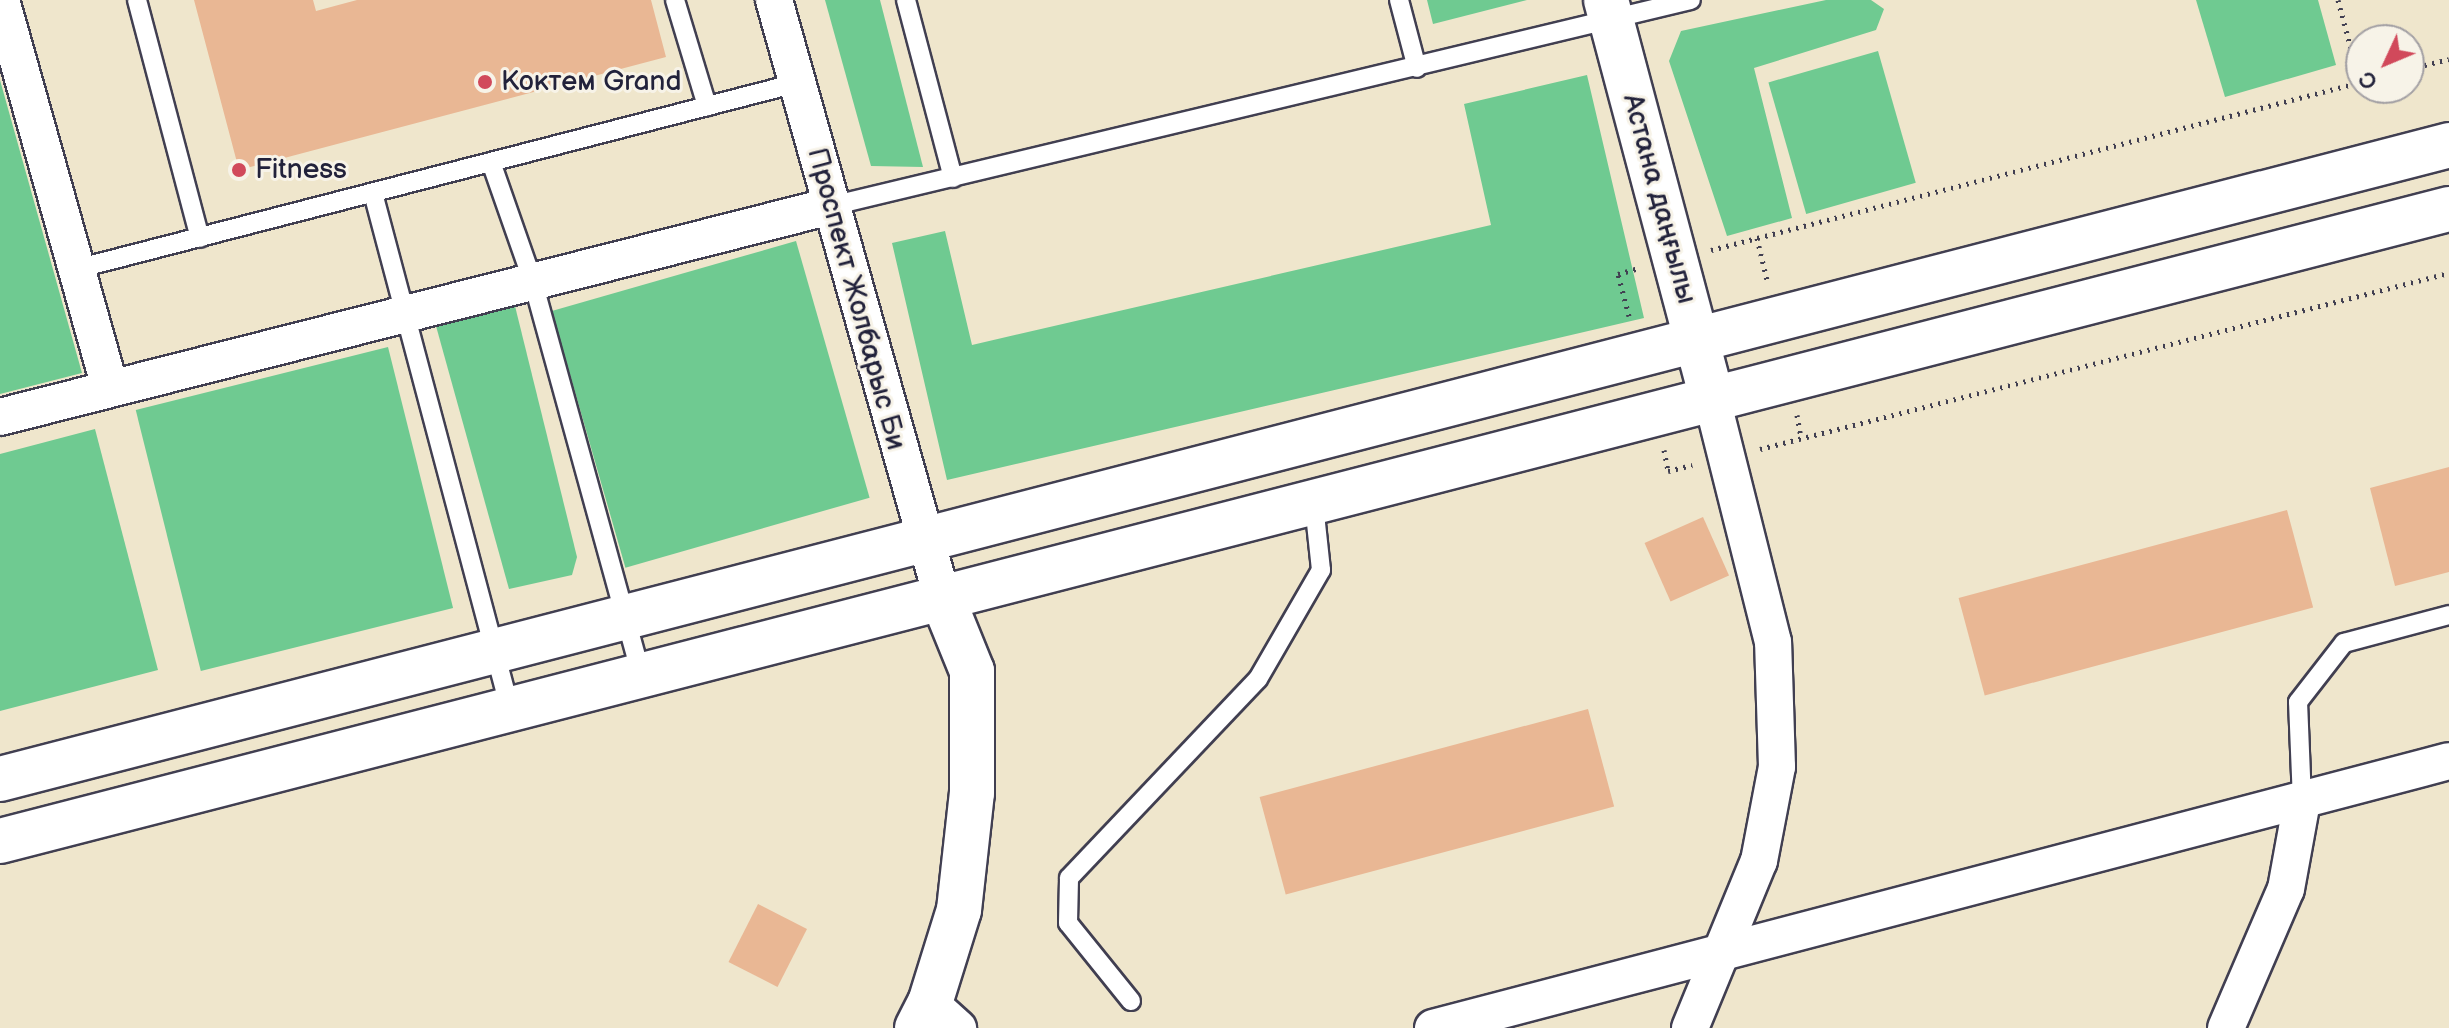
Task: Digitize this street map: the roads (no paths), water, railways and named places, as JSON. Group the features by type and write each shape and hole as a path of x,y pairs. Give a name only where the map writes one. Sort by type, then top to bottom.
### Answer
{"main road":[{"name":"Астана даңғылы","path":"1608,11 1712,399"},
{"path":"0,779 1638,352 2449,145"},
{"path":"0,841 2449,209"},
{"path":"935,1020 959,910 972,793 972,671 942,597"}],"street":[{"path":"1,0 110,389"},
{"name":"Проспект Жолбарыс Би","path":"774,0 922,539 942,597"},
{"path":"0,417 831,206"},
{"path":"1690,1028 1759,861 1777,767 1773,642 1712,399"},
{"path":"1433,1028 2449,761"},
{"path":"2226,1028 2286,889 2302,801"}],"lane":[{"path":"137,0 200,238"},
{"path":"675,0 707,106"},
{"path":"906,0 953,178"},
{"path":"1399,0 1417,68"},
{"path":"831,206 1417,68 1608,11 1691,0"},
{"path":"76,269 797,83"},
{"path":"491,162 533,282 641,675"},
{"path":"373,193 510,709"},
{"path":"1131,1001 1068,923 1069,878 1258,679 1321,570 1314,504"},
{"path":"2302,801 2298,702 2344,643 2449,615"}],"place":[{"name":"Коктем Grand","path":"485,82"},
{"name":"Fitness","path":"239,170"}]}
